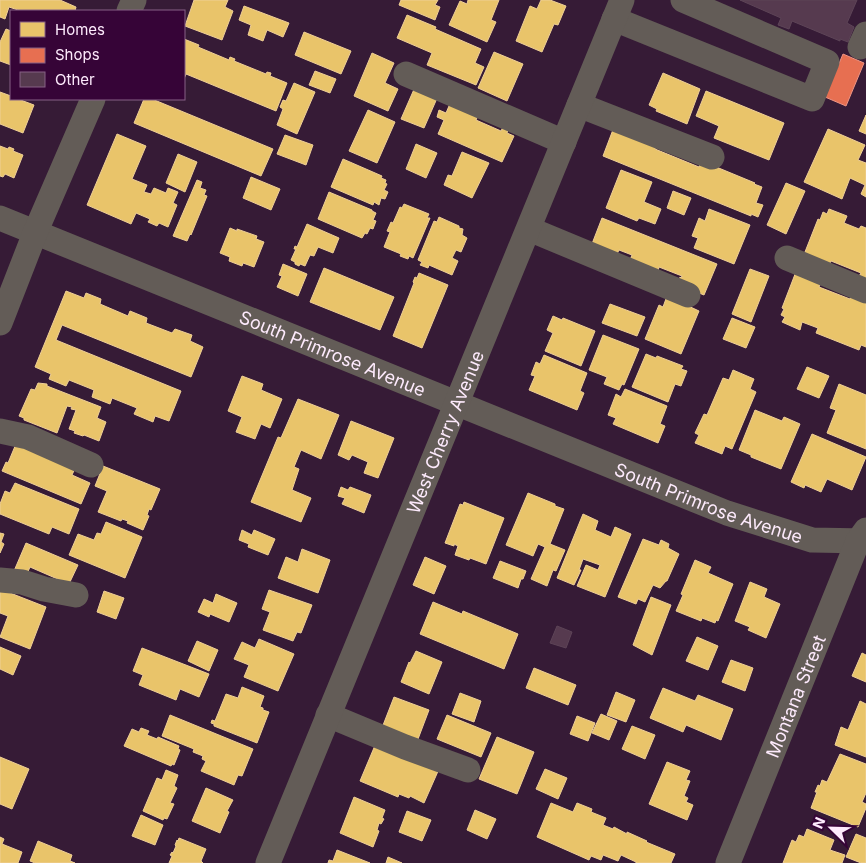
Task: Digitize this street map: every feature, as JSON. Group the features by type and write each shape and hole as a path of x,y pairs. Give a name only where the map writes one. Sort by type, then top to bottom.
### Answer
{"street":[{"path":"618,9 812,99 827,62 683,0"},
{"name":"West Cherry Avenue","path":"268,863 618,9"},
{"path":"406,74 564,142"},
{"path":"582,97 710,148"},
{"path":"0,323 35,233 93,100"},
{"name":"South Primrose Avenue","path":"0,218 727,513 812,540 863,538"},
{"path":"528,229 688,295"},
{"path":"787,258 866,291"},
{"path":"0,431 28,437 91,465"},
{"name":"Montana Street","path":"728,863 863,538"},
{"path":"0,580 22,582 44,589 76,595"},
{"path":"328,715 404,747 468,770"}],"building: Homes":[{"path":"0,0 60,0 76,7 75,10 18,10 9,7 5,19 0,17"},
{"path":"194,0 228,0 225,7 233,11 222,40 185,26"},
{"path":"401,0 438,0 435,5 440,7 435,20 399,5"},
{"path":"468,0 499,0 491,20 496,22 487,42 449,25 460,1 467,4"},
{"path":"541,0 550,0 566,6 558,25 554,24 542,52 516,41 530,6 537,9"},
{"path":"244,6 289,23 283,37 267,30 263,41 248,35 251,25 239,20"},
{"path":"407,15 481,49 475,63 484,67 476,85 427,65 432,53 397,38"},
{"path":"6,29 10,31 10,65 0,61 0,42"},
{"path":"304,32 351,51 341,74 295,55"},
{"path":"185,39 229,60 230,57 235,59 234,61 266,74 267,72 271,73 270,76 287,83 276,111 186,74 185,76"},
{"path":"494,52 523,64 507,101 478,88"},
{"path":"372,53 394,63 385,83 398,89 388,111 354,96"},
{"path":"315,71 336,79 330,93 309,85"},
{"path":"663,73 700,89 687,124 656,111 657,109 649,105"},
{"path":"294,83 315,92 297,134 277,125 283,109 280,107 283,100 286,101"},
{"path":"415,87 438,96 424,128 401,119"},
{"path":"706,91 784,123 769,160 714,138 719,126 696,116"},
{"path":"0,92 10,96 10,100 21,100 34,105 23,133 0,124"},
{"path":"452,99 480,111 476,120 501,131 503,127 508,130 507,133 514,136 502,162 438,134 444,120 437,117 439,110 446,113"},
{"path":"144,100 154,100 273,149 261,176 134,123"},
{"path":"368,110 395,122 377,163 349,151"},
{"path":"866,115 866,134 859,131"},
{"path":"614,127 656,145 655,149 699,167 701,162 709,164 762,187 756,203 763,205 758,217 751,214 751,216 603,156"},
{"path":"828,129 865,145 858,160 866,163 866,197 861,194 865,185 850,178 842,199 804,182"},
{"path":"117,134 146,146 132,179 147,185 144,192 151,194 154,188 166,193 168,188 178,192 173,203 177,205 168,227 159,223 157,226 148,222 150,219 136,213 131,224 87,205"},
{"path":"285,135 313,145 306,165 277,154"},
{"path":"416,144 437,153 426,178 406,169"},
{"path":"0,146 8,149 9,147 23,155 14,178 5,174 3,177 0,176"},
{"path":"462,152 489,163 472,198 444,185 448,175 452,176"},
{"path":"178,154 197,162 185,192 166,183"},
{"path":"343,159 382,176 381,178 386,180 385,183 387,184 384,190 388,192 385,199 381,198 379,205 374,202 373,205 331,187"},
{"path":"621,170 652,182 644,202 661,209 655,224 639,218 637,221 606,208"},
{"path":"251,177 280,189 271,210 243,198"},
{"path":"197,180 202,182 200,188 206,190 204,195 207,196 187,241 173,236"},
{"path":"786,183 805,191 786,234 767,225"},
{"path":"673,191 691,198 684,215 667,208"},
{"path":"329,192 376,213 373,220 376,221 373,229 370,228 362,238 318,219"},
{"path":"404,204 429,214 427,218 430,218 413,258 409,256 408,259 384,247 390,232 387,231 391,222 393,223 400,207 402,208"},
{"path":"709,209 750,225 734,264 694,248 698,238 692,236 699,218 705,221"},
{"path":"829,209 847,216 844,223 859,229 861,226 866,228 866,279 859,276 861,273 831,261 828,267 803,257 818,219 820,220 823,212 827,214"},
{"path":"439,217 463,229 462,235 467,238 461,252 456,250 452,258 458,261 452,275 429,265 428,268 420,265 422,262 418,260 434,221 437,222"},
{"path":"602,218 717,264 704,295 679,285 680,277 682,276 659,267 658,271 630,260 632,255 619,250 615,258 590,249"},
{"path":"307,224 339,238 333,253 318,247 314,256 310,255 305,266 300,264 299,266 291,260 296,249 294,249 295,246 297,247"},
{"path":"230,228 257,236 256,239 264,242 254,267 243,263 242,266 229,261 230,257 220,253"},
{"path":"283,264 307,274 298,296 277,287 282,276 279,275"},
{"path":"324,268 394,297 380,330 310,302"},
{"path":"750,269 769,276 751,322 732,314"},
{"path":"797,269 822,280 819,287 866,303 866,347 861,345 859,350 816,333 818,328 802,322 800,330 782,322 785,317 781,315 784,309 782,308"},
{"path":"419,273 448,285 422,348 393,336 415,277 417,278"},
{"path":"66,291 84,298 86,293 101,299 100,304 128,316 130,311 147,318 146,323 172,333 175,329 192,335 190,341 203,347 191,377 62,325 56,340 181,391 169,421 155,416 153,422 134,414 137,408 112,398 110,404 92,397 94,390 69,380 66,386 49,379 51,374 35,367"},
{"path":"667,296 699,311 681,354 645,339 659,305 663,307"},
{"path":"610,304 645,317 637,336 602,323"},
{"path":"553,316 595,331 581,366 545,351 553,333 547,330"},
{"path":"732,318 755,327 746,348 723,339"},
{"path":"603,335 639,349 624,385 622,384 619,390 604,384 607,377 589,370"},
{"path":"646,354 683,366 681,369 687,371 681,386 675,384 668,402 632,387"},
{"path":"544,355 587,373 580,391 584,393 577,410 529,390 535,376 531,375 536,362 540,364"},
{"path":"807,367 829,376 819,398 797,389"},
{"path":"733,370 754,379 750,389 756,392 732,449 725,446 722,454 695,443 699,435 695,433 704,414 707,415 723,378 729,380"},
{"path":"242,376 263,384 261,390 282,399 270,428 261,424 255,439 236,432 242,417 228,411"},
{"path":"38,383 47,384 47,386 101,407 97,418 106,422 99,441 74,433 75,431 69,429 76,410 71,409 72,407 67,406 57,433 24,420 24,418 19,416 31,389 35,390"},
{"path":"839,384 866,395 866,449 827,433 836,410 830,408"},
{"path":"625,389 667,406 660,424 665,426 658,443 613,424 616,418 608,415 616,394 621,397"},
{"path":"298,399 339,415 321,459 301,450 294,467 299,469 292,490 311,498 301,522 251,502 278,437 281,438"},
{"path":"755,410 782,421 784,417 800,424 781,469 739,450"},
{"path":"351,421 394,438 378,478 364,473 368,462 352,455 349,460 338,455"},
{"path":"812,434 866,457 852,490 827,479 821,492 805,485 804,488 791,482"},
{"path":"18,439 76,466 72,475 90,483 81,504 2,471 6,462 8,463"},
{"path":"103,466 160,489 151,510 149,509 147,515 149,516 143,530 127,523 128,521 122,519 121,521 98,512 107,491 95,486"},
{"path":"15,483 79,509 69,534 52,527 49,534 0,514 0,504 5,491 10,493"},
{"path":"341,487 348,490 350,487 371,495 364,513 342,504 345,498 338,496"},
{"path":"528,493 564,509 550,544 565,550 556,571 553,570 547,586 531,579 545,547 538,544 533,556 506,545"},
{"path":"464,502 504,518 486,564 455,555 458,546 445,543 460,504 463,505"},
{"path":"583,514 598,521 595,530 611,537 615,527 631,534 605,597 577,586 586,565 598,570 600,565 583,559 579,570 581,570 574,585 557,578"},
{"path":"106,522 142,537 125,578 69,555 78,534 94,540 97,533 101,534"},
{"path":"242,530 252,535 254,530 275,539 268,555 248,547 249,544 239,540"},
{"path":"0,533 4,534 1,542 4,544 0,553"},
{"path":"643,539 659,545 661,540 669,544 668,548 679,554 667,581 660,588 653,585 645,602 638,599 636,604 618,597"},
{"path":"26,543 78,565 69,584 30,567 26,576 14,571"},
{"path":"302,549 330,560 318,593 278,578 286,557 298,562"},
{"path":"425,557 446,566 434,594 413,585"},
{"path":"695,560 711,567 708,573 733,584 718,621 716,620 715,623 702,618 701,621 676,611"},
{"path":"500,561 526,571 518,588 493,578"},
{"path":"750,582 767,589 764,597 780,604 766,638 748,630 750,627 735,621"},
{"path":"0,589 46,607 30,649 0,637 8,616 0,613"},
{"path":"269,590 312,605 301,633 297,632 293,641 263,630 270,612 262,609"},
{"path":"104,591 124,598 116,619 97,612"},
{"path":"216,594 237,603 229,622 210,614 209,617 198,612 204,599 213,603"},
{"path":"651,597 671,605 652,655 633,645"},
{"path":"433,602 462,614 463,611 518,634 504,669 420,634"},
{"path":"697,637 718,646 708,670 686,661"},
{"path":"259,639 294,654 278,691 244,677 249,665 234,659 242,642 255,648"},
{"path":"197,641 218,650 209,671 188,661"},
{"path":"0,647 21,656 13,675 0,669"},
{"path":"142,648 209,674 199,697 180,689 176,700 139,685 143,675 133,671"},
{"path":"416,651 442,662 429,694 401,682 409,662"},
{"path":"862,653 866,655 866,682 852,676"},
{"path":"731,660 753,668 745,691 722,682"},
{"path":"534,668 576,685 568,705 526,688"},
{"path":"242,687 264,696 260,707 269,712 257,743 214,726 211,723 212,720 215,721 226,694 238,698"},
{"path":"663,688 695,701 698,695 733,709 721,740 686,725 683,732 650,718"},
{"path":"616,692 635,700 626,722 607,715"},
{"path":"460,693 481,701 474,722 452,714"},
{"path":"394,697 429,710 415,747 380,733"},
{"path":"860,701 866,704 866,757 835,745 841,727 848,730"},
{"path":"601,714 617,721 609,740 592,733"},
{"path":"170,715 253,749 242,776 238,775 234,785 201,771 206,761 202,759 203,756 193,752 194,749 162,736"},
{"path":"447,715 491,733 481,757 437,739"},
{"path":"577,716 595,723 588,741 570,734"},
{"path":"632,726 655,735 645,759 622,749"},
{"path":"141,728 149,731 147,735 157,739 158,737 179,746 178,749 180,750 174,765 172,764 171,766 124,746 132,729 139,732"},
{"path":"497,737 534,752 517,794 479,779"},
{"path":"376,743 439,769 424,803 410,796 409,798 399,794 398,797 360,781"},
{"path":"840,754 866,764 866,793 862,802 866,804 866,808 858,827 811,808 818,785 820,786 822,780 827,782"},
{"path":"0,757 29,769 12,809 0,804"},
{"path":"667,762 690,771 686,780 690,781 684,796 688,798 686,802 693,805 687,820 649,804"},
{"path":"545,769 567,778 558,799 536,789"},
{"path":"166,770 178,775 174,786 177,788 170,803 174,804 167,819 164,818 163,820 143,811 157,778 162,780"},
{"path":"206,788 233,800 227,811 229,812 220,833 192,821"},
{"path":"354,797 385,810 382,818 384,819 381,824 379,823 377,830 379,831 373,847 340,833"},
{"path":"551,803 573,812 577,803 592,809 591,812 606,818 603,825 613,829 614,827 627,834 627,832 675,854 671,863 636,863 621,855 618,861 603,855 601,860 591,856 589,860 537,837"},
{"path":"475,810 496,819 487,839 467,830"},
{"path":"407,811 431,820 422,841 399,832"},
{"path":"141,815 163,825 155,845 132,836"},
{"path":"807,829 834,840 830,850 845,855 842,863 783,863 792,840 796,842 799,835 804,837"},
{"path":"856,834 866,838 866,863 846,857"},
{"path":"0,837 4,839 2,844 22,852 18,863 0,863"},
{"path":"179,838 206,849 201,861 203,863 169,863 172,856 170,855 173,853"},
{"path":"38,841 72,855 70,861 75,863 35,863 30,861"},
{"path":"337,850 370,863 328,863 329,860 333,861"},
{"path":"388,857 402,863 386,863"}],"building: Shops":[{"path":"843,54 864,63 846,106 825,97"}],"building: Other":[{"path":"740,0 857,0 847,23 854,27 848,42 840,39 840,41 792,21 789,29 778,25 781,18"},
{"path":"557,626 572,632 566,648 550,643"}]}
